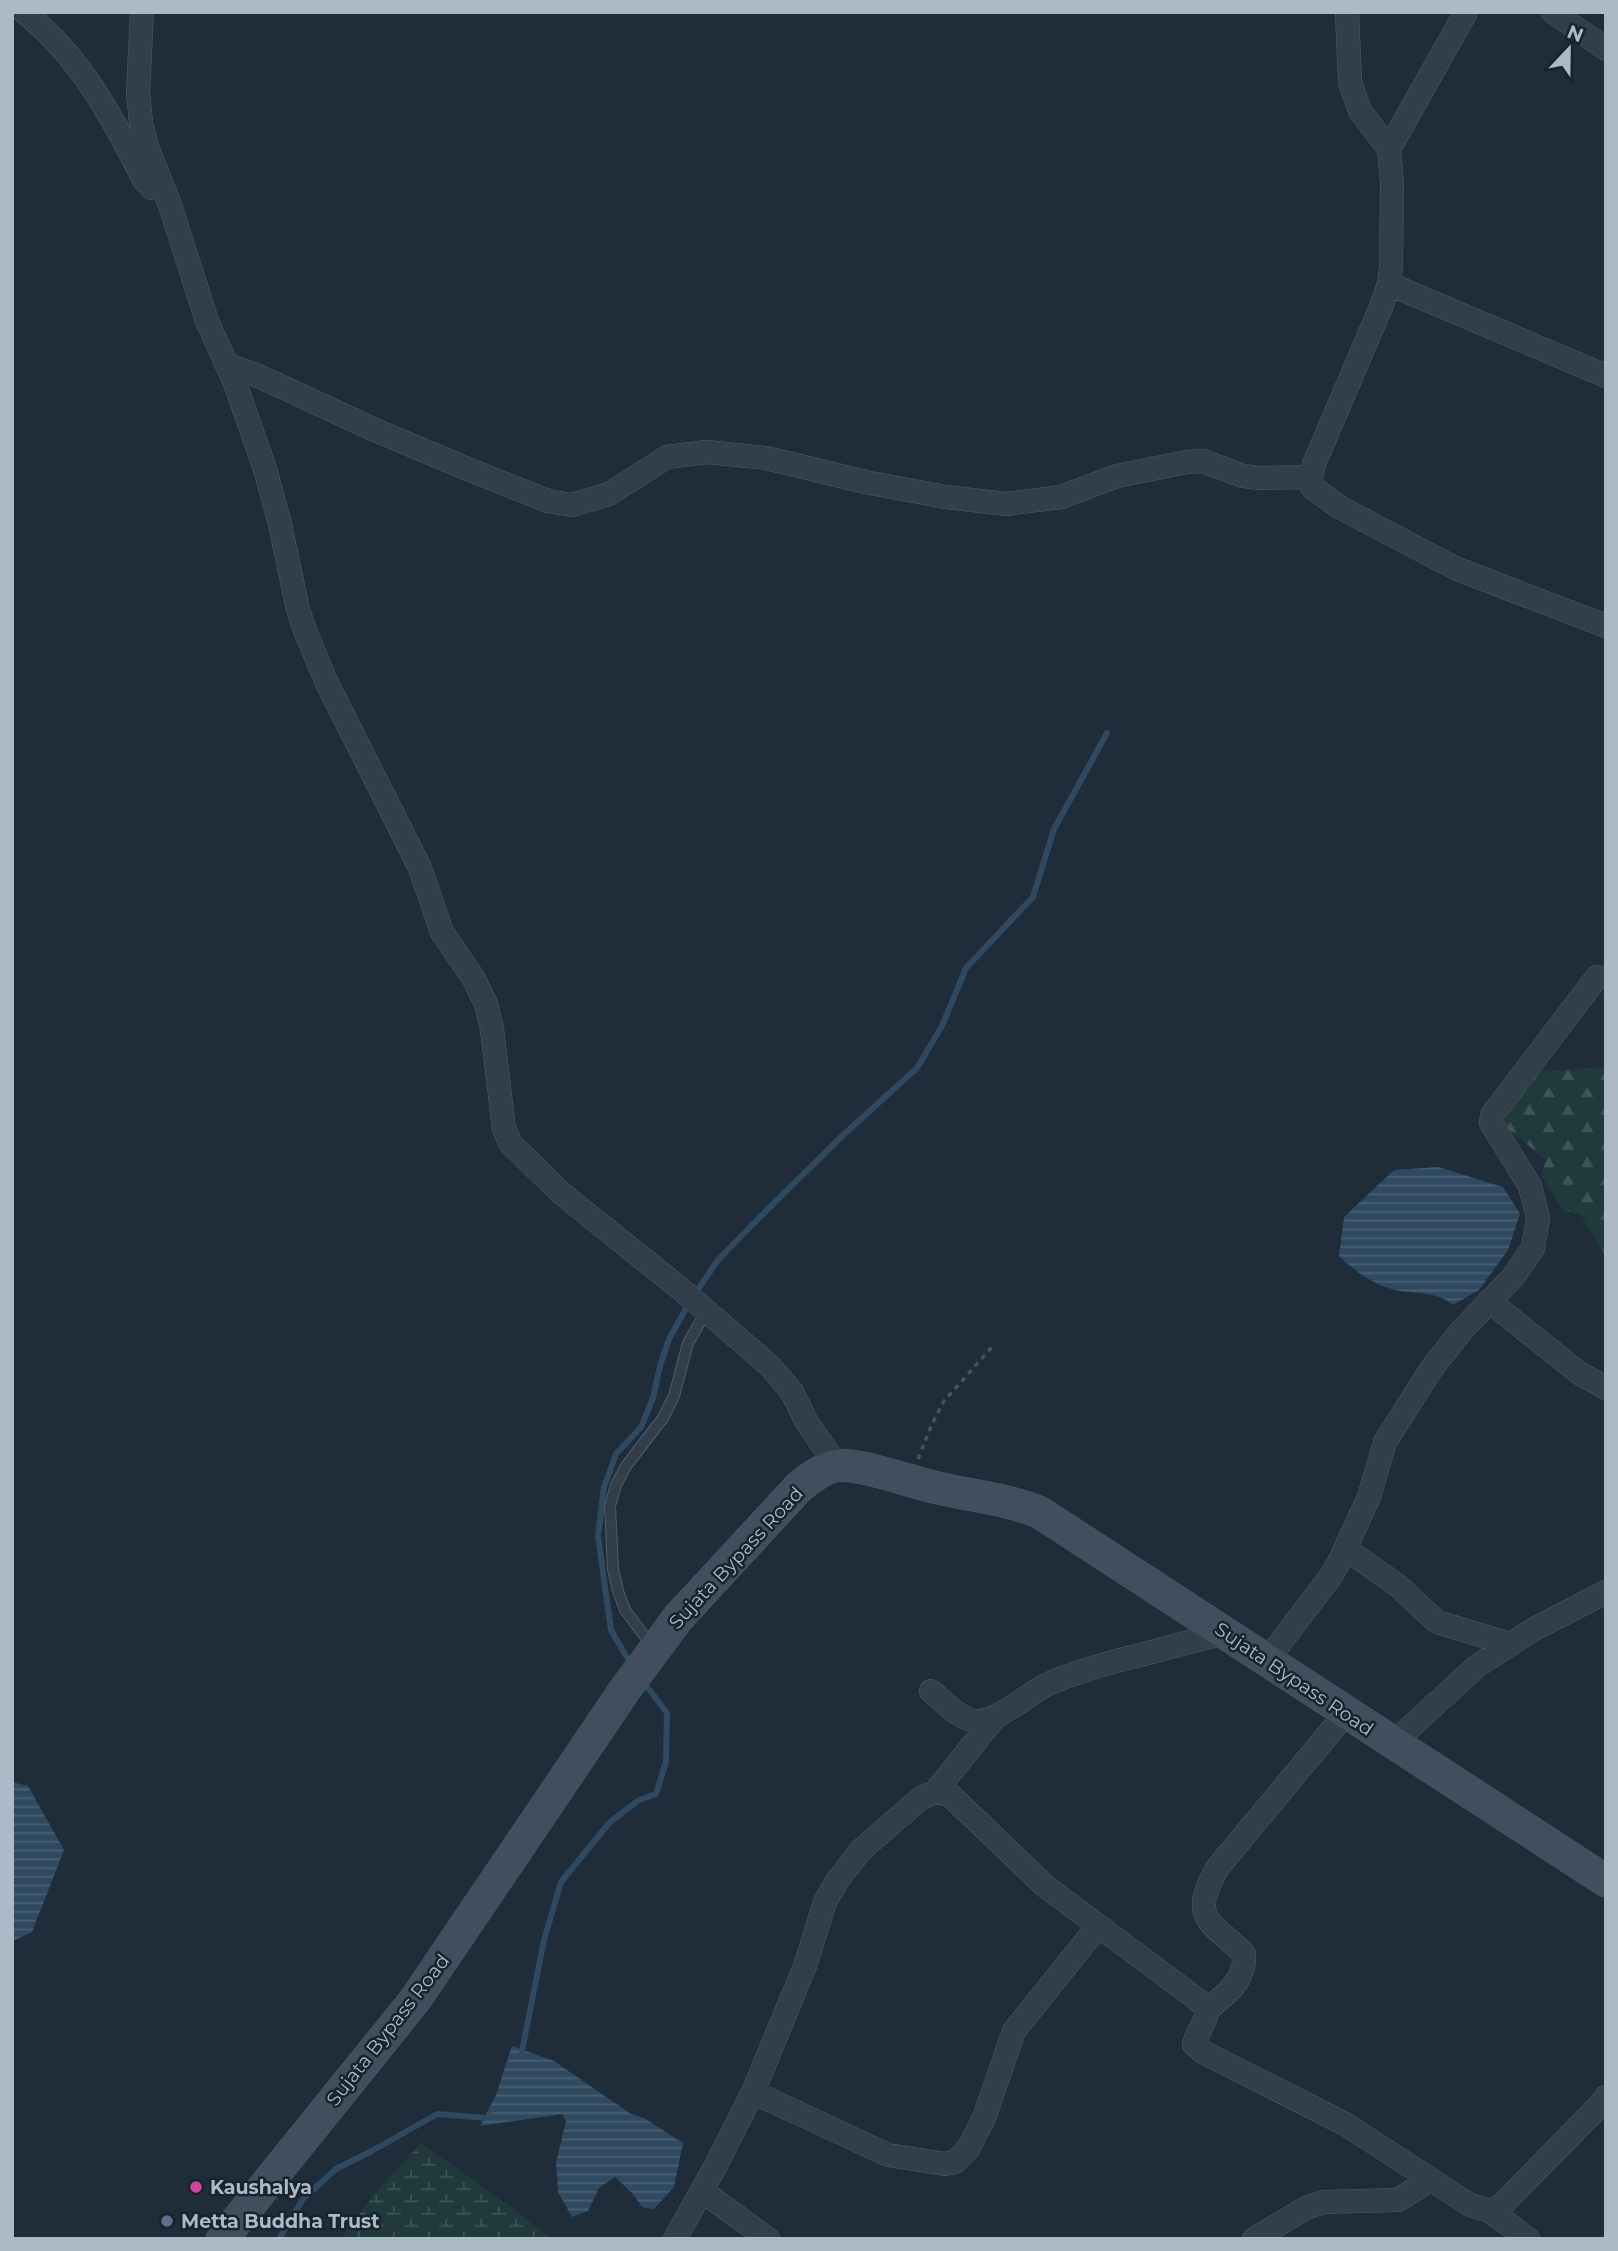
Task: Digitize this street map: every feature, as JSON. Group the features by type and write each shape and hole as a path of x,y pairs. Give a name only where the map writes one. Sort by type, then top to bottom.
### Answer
{"street":[{"path":"24,12 51,33 83,72 144,180 170,205"},
{"path":"142,12 138,93 141,122 207,321 228,365 272,492 306,633 326,681 420,868 442,932 474,979 486,1004 492,1029 504,1129 511,1144 561,1193 682,1290 784,1381 806,1421 837,1466"},
{"path":"1348,12 1350,82 1360,111 1389,149"},
{"path":"1466,12 1389,149 1392,226 1389,284 1362,355 1321,446 1311,477 1312,486 1339,507 1455,568 1606,626"},
{"path":"1553,12 1606,49"},
{"path":"1389,284 1606,376"},
{"path":"228,365 514,488 548,501 572,505 609,494 667,457 707,452 766,458 883,485 1006,504 1061,497 1117,476 1187,462 1203,461 1243,476 1311,477"},
{"path":"1267,1660 1331,1576 1369,1497 1385,1442 1432,1368 1462,1330 1523,1264 1532,1248 1538,1218 1530,1186 1494,1129 1491,1123 1492,1115 1597,977"},
{"path":"1489,1301 1578,1373 1606,1388"},
{"name":"Sujata Bypass Road","path":"222,2239 415,2000 625,1691 678,1618 783,1503 815,1475 837,1466 860,1468 1005,1501 1039,1512 1606,1881"},
{"path":"1346,1549 1397,1585 1437,1622 1510,1644"},
{"path":"1392,1744 1477,1666 1534,1629 1606,1592"},
{"path":"675,2239 753,2092 805,1966 825,1902 861,1850 921,1798 935,1792 996,1716 1030,1694 1070,1676 1113,1662 1226,1633"},
{"path":"931,1691 951,1709 967,1718 975,1721 996,1716"},
{"path":"1346,1713 1212,1877 1204,1900 1205,1915 1210,1926 1244,1954 1244,1963 1241,1976 1232,1988 1208,2009 1206,2020 1197,2033 1194,2044 1203,2052 1345,2124 1470,2205 1490,2211 1528,2239"},
{"path":"935,1792 950,1795 1045,1886 1208,2009"},
{"path":"753,2092 888,2155 945,2164 955,2162 968,2149 984,2118 1014,2031 1098,1926"},
{"path":"1490,2211 1500,2207 1606,2097"},
{"path":"1254,2239 1314,2205 1345,2201 1398,2200 1430,2180"},
{"path":"702,2191 760,2236"}],"lane":[{"path":"650,1655 625,1610 618,1591 613,1569 610,1506 616,1485 626,1466 663,1419 674,1396 688,1343 703,1309"}],"path":[{"path":"910,1481 944,1401 992,1347"}],"green space":[{"path":"1601,1067 1606,1070 1606,1219 1603,1221 1606,1225 1606,1257 1581,1215 1563,1210 1541,1175 1546,1160 1497,1120 1532,1072"},
{"path":"421,2143 552,2239 341,2239 374,2194"}],"water":[{"path":"1438,1167 1503,1187 1520,1214 1508,1250 1479,1290 1453,1305 1440,1297 1395,1290 1372,1281 1339,1256 1344,1217 1394,1170"},
{"path":"12,1782 28,1786 64,1850 32,1932 13,1941"},
{"path":"512,2046 554,2061 631,2114 644,2118 683,2143 674,2187 654,2209 642,2207 615,2177 599,2188 588,2211 572,2217 558,2192 556,2163 566,2121 562,2114 480,2126 496,2095"}],"waterway":[{"path":"695,1294 718,1260 758,1219 841,1137 917,1068 942,1026 966,968 1033,897 1054,829 1107,733"},
{"path":"632,1666 611,1630 598,1536 604,1487 616,1454 641,1427 653,1398 669,1339 689,1303"},
{"path":"521,2056 544,1940 561,1882 610,1822 639,1800 656,1794 666,1762 667,1713 642,1680"},
{"path":"279,2239 303,2199 336,2169 437,2114 486,2118 490,2115"}],"place":[{"name":"Kaushalya","path":"196,2187"},
{"name":"Metta Buddha Trust","path":"167,2221"}]}
